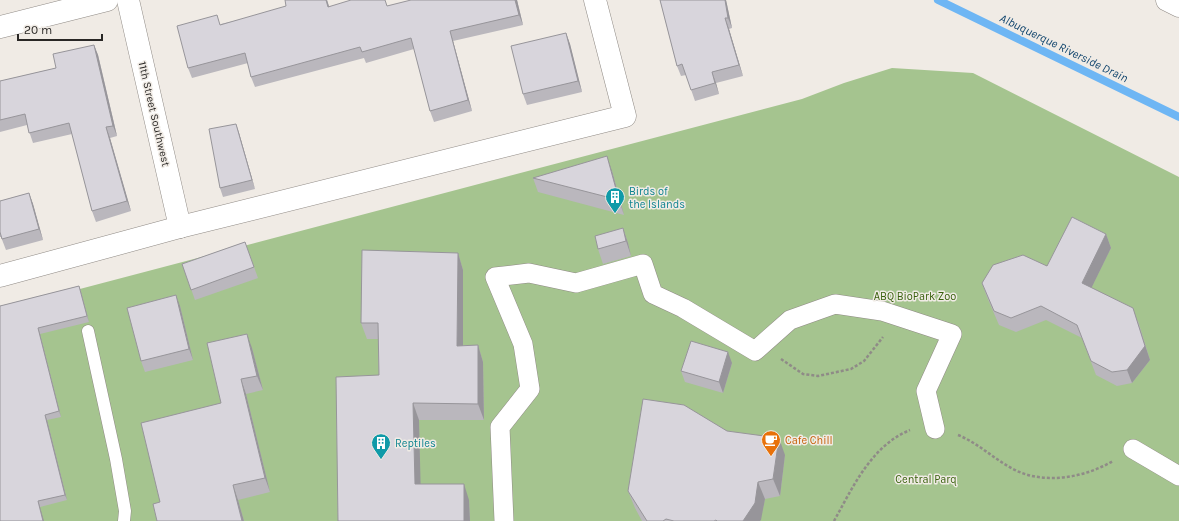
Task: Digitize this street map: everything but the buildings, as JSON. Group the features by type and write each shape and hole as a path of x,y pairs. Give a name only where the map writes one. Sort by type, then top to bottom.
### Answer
{"street":[{"path":"0,27 107,0"},
{"name":"11th Street Southwest","path":"128,0 180,228"},
{"path":"0,276 180,228 625,116 595,0"},
{"path":"1167,0 1179,6"},
{"path":"504,521 500,427 530,389 523,344 495,277 529,273 576,283 642,264 653,294 683,308 755,351 790,320 835,304 882,311 952,334 926,390 935,429"},
{"path":"1133,449 1179,476"}],"lane":[{"path":"88,331 116,459 125,511 124,521"}],"path":[{"path":"762,345 803,374 818,376 852,369 864,361 886,334 891,315"},
{"path":"834,521 860,473 887,444 898,435 911,430 935,429 962,437 1013,469 1029,476 1044,478 1072,476 1090,471 1107,464 1133,449"}],"green space":[{"name":"ABQ BioPark Zoo","path":"892,68 973,73 1179,177 1179,521 0,521 0,310 802,99 844,83"}],"waterway":[{"name":"Albuquerque Riverside Drain","path":"938,0 1179,117"}],"place":[{"name":"Birds of the Islands","path":"615,214"},
{"name":"Cafe Chill","path":"771,457"},
{"name":"Reptiles","path":"381,460"}],"park label":[{"name":"Central Parq","path":"926,479"}]}
